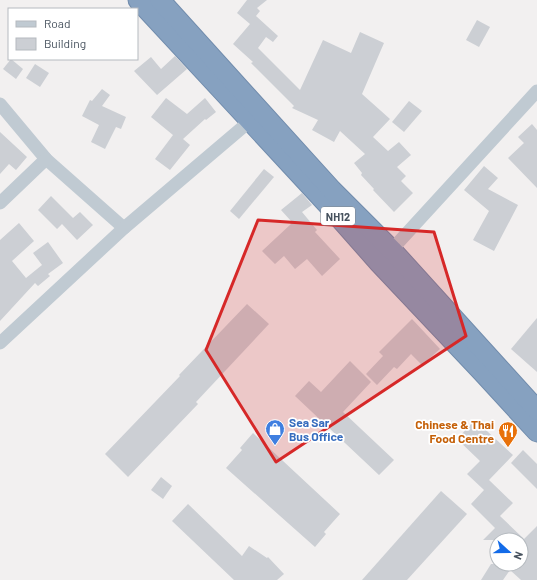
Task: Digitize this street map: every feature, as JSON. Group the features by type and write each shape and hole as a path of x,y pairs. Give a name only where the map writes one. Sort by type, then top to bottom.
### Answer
{"highway":[{"name":"NH12","path":"138,0 326,203 385,257 537,410"},
{"name":"NH12","path":"160,0 332,190 385,257 482,372 537,432"}],"street":[{"path":"385,257 537,91"},
{"path":"0,104 46,159 124,228"},
{"path":"0,343 124,228 250,121"},
{"path":"0,203 46,159"}],"highlighted area":[{"path":"258,220 434,232 466,336 276,462 206,350"}],"building":[{"path":"247,0 267,0 257,8 260,11 256,16 278,36 273,42 266,37 258,48 300,90 323,40 351,53 360,32 384,43 362,94 390,119 373,137 388,151 399,142 411,155 397,167 406,176 401,181 413,193 394,212 373,190 374,189 361,175 362,173 354,163 365,154 340,131 334,142 312,130 318,120 292,108 294,106 251,63 253,62 233,44 250,24 237,13"},
{"path":"477,20 490,27 479,47 466,40"},
{"path":"175,56 187,69 157,95 134,71 151,57 161,69"},
{"path":"10,60 12,60 23,69 16,79 3,69"},
{"path":"35,64 49,73 40,87 26,78"},
{"path":"102,89 110,95 102,106 126,117 121,129 116,127 105,149 91,142 99,125 82,116 90,100 92,101"},
{"path":"166,98 187,114 205,98 216,112 206,120 205,119 183,139 190,145 170,170 155,159 173,135 151,117"},
{"path":"409,101 422,111 404,132 392,122"},
{"path":"532,124 537,130 537,188 508,158 524,143 518,137"},
{"path":"0,132 27,157 16,170 9,164 0,174"},
{"path":"484,166 498,178 488,189 518,205 494,251 473,240 489,211 464,190"},
{"path":"264,169 274,177 239,219 230,211"},
{"path":"302,193 312,205 302,212 317,230 315,232 340,259 322,276 307,259 295,269 284,256 275,264 262,251 291,224 291,221 281,210"},
{"path":"51,196 73,218 80,212 93,225 77,240 62,224 57,229 38,210"},
{"path":"19,223 34,241 12,261 26,278 42,265 33,253 48,242 63,263 48,274 50,276 38,286 35,283 0,321 0,240"},
{"path":"247,304 269,324 196,402 198,404 128,477 105,454"},
{"path":"537,318 537,372 511,349"},
{"path":"412,319 440,349 422,365 411,354 397,369 394,367 377,385 366,374 383,356 379,352"},
{"path":"350,361 371,382 343,412 394,460 379,475 295,396 309,381 321,392"},
{"path":"475,420 513,455 489,480 513,503 500,516 517,532 491,532 495,528 471,504 484,490 467,474 480,461 457,439"},
{"path":"253,433 340,514 324,532 326,534 315,547 226,468 242,450 240,448"},
{"path":"523,450 537,464 537,489 511,463"},
{"path":"161,477 172,486 163,499 151,490"},
{"path":"441,491 467,514 407,580 362,580"},
{"path":"188,504 242,556 249,546 267,558 268,557 284,574 277,580 234,580 172,521"},
{"path":"537,526 537,580 521,580 512,572 529,572 529,534"},
{"path":"489,534 489,540 483,540"},
{"path":"489,567 489,572 509,572 503,580 481,580"}],"place":[{"name":"Sea Sar Bus Office","path":"275,446"},
{"name":"Chinese & Thai Food Centre","path":"508,448"}]}
